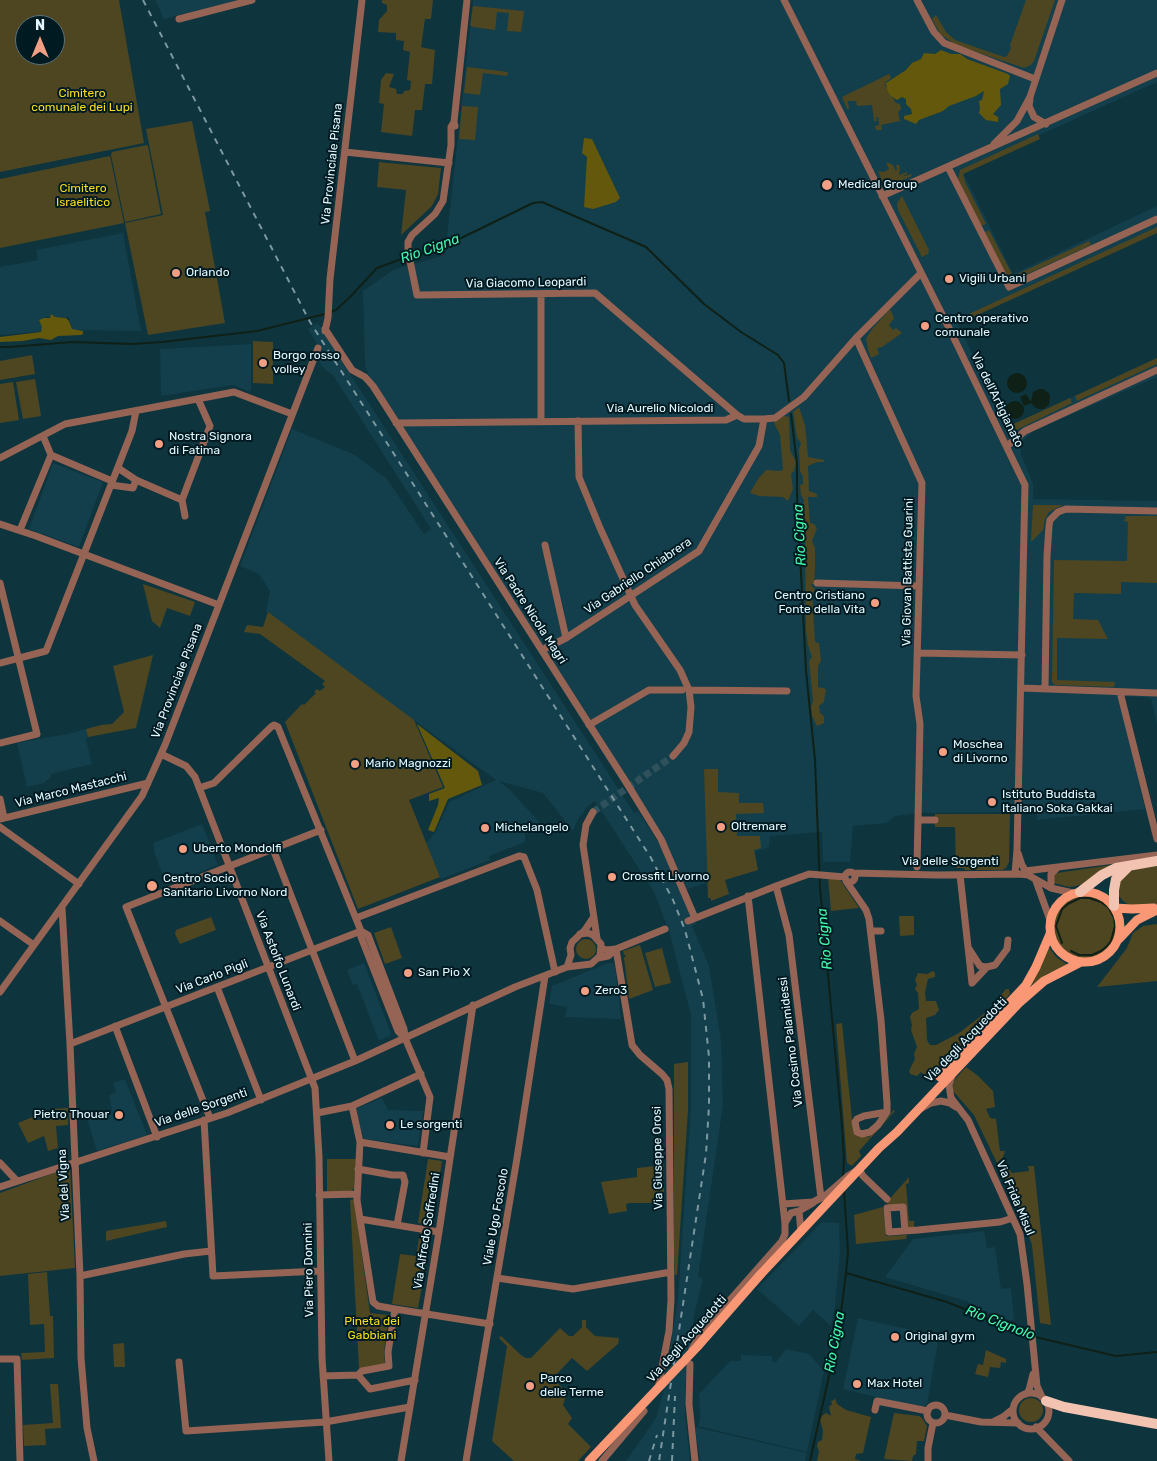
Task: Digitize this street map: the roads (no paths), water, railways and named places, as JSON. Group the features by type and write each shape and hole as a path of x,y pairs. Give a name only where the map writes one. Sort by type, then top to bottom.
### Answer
{"highway":[{"path":"1077,893 1116,868 1157,861"},
{"path":"1114,907 1116,879 1130,865"},
{"path":"1044,1399 1064,1407 1157,1424"}],"main road":[{"path":"1118,939 1120,925 1114,907 1106,898 1097,893 1077,893 1065,898 1058,904 1050,920 1050,934 1054,944 1061,953 1070,959 1081,962 1092,961 1104,957 1118,939 1137,920 1157,909"},
{"path":"1114,907 1132,910 1157,909"},
{"name":"Via degli Acquedotti","path":"879,1148 893,1128 1026,984 1036,967 1050,934"},
{"name":"Via degli Acquedotti","path":"589,1461 697,1348 838,1188 897,1132 1037,986 1081,962"}],"street":[{"path":"179,18 252,0"},
{"name":"Via Provinciale Pisana","path":"325,330 328,318 362,0"},
{"name":"Via Giacomo Leopardi","path":"467,0 454,122 456,128 451,145 445,190 440,208 412,235 408,242 410,263 417,295 595,293 737,415"},
{"name":"Via dell'Artigianato","path":"784,0 1024,481 1026,489 1018,850 1015,873"},
{"path":"918,0 934,32 944,43 1035,79"},
{"path":"986,150 1009,131 1017,121 1030,97 1062,0"},
{"path":"882,196 1157,73"},
{"path":"1030,97 1030,106 1034,117 1046,124"},
{"path":"345,152 449,163"},
{"path":"948,166 1008,287 1157,219"},
{"name":"Via Aurelio Nicolodi","path":"396,423 541,420 726,420 737,415 746,419 775,418 799,401 856,338 921,273"},
{"path":"541,294 541,420"},
{"name":"Via Padre Nicola Magri","path":"325,330 352,370 369,381 629,787 661,839 692,920 748,896"},
{"name":"Via Giovan Battista Guarini","path":"856,338 922,483 916,696 920,724 917,867"},
{"name":"Via Provinciale Pisana","path":"0,992 142,796 161,754 318,348"},
{"path":"1008,446 1024,431 1157,370"},
{"path":"0,458 65,424 234,392 292,414"},
{"path":"185,516 182,500 210,426 198,399"},
{"path":"0,663 46,651 132,431 136,411"},
{"name":"Via Gabriello Chiabrera","path":"542,650 566,638 699,551 759,446 764,419"},
{"path":"578,421 579,477 614,560 636,605 684,676 691,707 689,732 684,744 673,756"},
{"path":"43,436 51,455 111,483 133,488 136,480"},
{"path":"20,530 51,455"},
{"path":"118,468 136,480 182,500"},
{"path":"1045,689 1047,560 1050,520 1058,512 1066,509 1157,511"},
{"path":"0,524 218,605"},
{"path":"545,544 566,638"},
{"path":"0,583 37,734 0,743"},
{"path":"817,583 919,586"},
{"path":"918,653 1022,655"},
{"path":"1021,688 1157,693"},
{"path":"589,724 649,690 787,691"},
{"path":"1120,692 1157,839"},
{"path":"199,788 214,783 270,727 276,726 280,729 361,932 368,935 404,1029 405,1038 430,1097 423,1153"},
{"name":"Via Astolfo Lunardi","path":"161,754 189,769 194,774 312,1079"},
{"name":"Via Marco Mastacchi","path":"2,818 148,783"},
{"path":"0,798 2,818"},
{"path":"594,812 586,825 583,842 593,902 593,918 601,948 598,958"},
{"path":"918,820 935,820"},
{"path":"0,827 79,884"},
{"path":"320,1271 213,1276 207,1119 166,1007 126,907 321,830"},
{"path":"273,849 355,1061"},
{"name":"Via dell'Artigianato","path":"1018,850 1027,873"},
{"name":"Via delle Sorgenti","path":"846,879 850,882 854,877 863,874 960,875 1027,873 1157,855"},
{"path":"356,918 519,856 524,857 537,890 555,972"},
{"path":"1051,888 1051,874 1057,868"},
{"name":"Via delle Sorgenti","path":"1027,873 1036,881 1051,888 1077,893"},
{"path":"783,1204 748,896 812,874 827,874 846,879 867,913 872,932 886,1075 887,1112"},
{"path":"960,875 972,982 987,967"},
{"path":"853,890 854,877"},
{"path":"1036,881 1050,920"},
{"name":"Via Cosimo Palamidessi","path":"776,886 789,935 821,1198"},
{"name":"Via del Vigna","path":"62,908 80,1276 81,1358 87,1428 94,1461"},
{"path":"567,967 571,955 570,948 572,942 593,918"},
{"path":"0,921 34,945"},
{"name":"Via delle Sorgenti","path":"601,948 607,950 616,949 665,929"},
{"path":"872,932 881,931"},
{"name":"Via Carlo Pigli","path":"70,1044 361,932"},
{"path":"580,934 588,933 597,938"},
{"path":"968,944 970,952 980,966 987,967 995,965 1007,949 1008,940"},
{"name":"Via delle Sorgenti","path":"0,1187 157,1137 261,1100 355,1061 473,1005 567,967 591,964 598,958 608,956 616,949"},
{"name":"Via Giuseppe Orosi","path":"616,949 632,1045 640,1055 661,1072 668,1085 671,1307 660,1383"},
{"path":"571,955 582,964"},
{"name":"Viale Ugo Foscolo","path":"466,1461 546,976"},
{"path":"216,987 261,1100"},
{"name":"Via Alfredo Soffredini","path":"401,1461 439,1232 473,1005"},
{"path":"115,1026 157,1137"},
{"name":"Via Frida Misul","path":"957,1069 950,1080 951,1098 968,1120 1020,1234 1023,1247 1037,1386 1044,1399"},
{"path":"317,1113 352,1106 421,1074"},
{"name":"Via Piero Donnini","path":"312,1079 316,1091 317,1113 323,1376 329,1461"},
{"path":"916,1111 931,1103 941,1101 950,1103 959,1109"},
{"path":"352,1106 360,1142 356,1194 374,1304 394,1309 490,1324"},
{"path":"360,1142 450,1157"},
{"path":"0,1163 16,1181"},
{"path":"358,1169 403,1175 405,1182 398,1225"},
{"path":"859,1169 863,1176 887,1199"},
{"name":"Via degli Acquedotti","path":"785,1223 790,1214 799,1211 838,1188"},
{"path":"319,1195 356,1194"},
{"name":"Via degli Acquedotti","path":"692,1349 695,1341 706,1326 783,1240 785,1223 783,1204 813,1202"},
{"path":"799,1211 801,1232"},
{"path":"360,1218 439,1232"},
{"path":"905,1231 1007,1221 1013,1218"},
{"path":"80,1276 184,1254 212,1251"},
{"path":"497,1278 573,1290 671,1272"},
{"path":"323,1376 358,1375 362,1371 389,1366 388,1352 394,1309"},
{"path":"0,1359 18,1359 20,1461"},
{"path":"179,1362 186,1431 325,1422 410,1407"},
{"name":"Via Frida Misul","path":"1026,1394 1032,1380 1035,1363"},
{"path":"690,1367 689,1404 695,1461"},
{"path":"358,1375 370,1389 415,1380"},
{"path":"945,1415 972,1421 1018,1423 1027,1428 1036,1428 1048,1417 1048,1406 1044,1399 1038,1394 1026,1394 1018,1399 1014,1409 1015,1418 1018,1423"},
{"path":"875,1410 877,1401 928,1412"},
{"path":"932,1406 936,1406 943,1409 945,1415 941,1422 933,1423 929,1419 928,1412 932,1406"},
{"path":"990,1422 1003,1417 1014,1409"},
{"path":"602,1461 644,1411"},
{"path":"928,1461 928,1448 933,1423"},
{"path":"1036,1428 1069,1461"}],"waterway":[{"name":"Rio Cigna","path":"412,256 451,243 533,203 542,202 646,247 704,304 741,332 778,355 784,363 789,401"},
{"name":"Rio Cigna","path":"330,312 336,310 350,297 377,268 407,257"},
{"name":"Rio Cigna","path":"0,347 72,342 132,344 162,342 257,331 325,314"},
{"name":"Rio Cigna","path":"791,414 797,464 806,671 815,760 820,888 842,1126 843,1177"},
{"path":"1062,943 1056,926 1062,909 1068,904 1080,898 1089,898 1101,902 1109,908 1114,918 1115,926 1111,941 1107,946 1092,955 1079,955 1071,951"},
{"name":"Rio Cigna","path":"810,1461 838,1336 846,1273 848,1252 844,1190"},
{"name":"Rio Cignolo","path":"846,1273 947,1302 1004,1328 1030,1336"},
{"name":"Rio Cignolo","path":"1035,1337 1116,1356 1157,1352"}],"tunnel":[{"path":"593,812 673,756"}],"railway":[{"path":"143,0 310,322 651,858 673,900 685,930 703,999 709,1057 709,1106 706,1154 659,1461"},
{"path":"672,1461 675,1396"},
{"path":"649,1461 657,1435"}],"place":[{"name":"Medical Group","path":"827,185"},
{"name":"Orlando","path":"176,273"},
{"name":"Vigili Urbani","path":"949,279"},
{"name":"Centro operativo comunale","path":"925,326"},
{"name":"Borgo rosso volley","path":"263,363"},
{"name":"Nostra Signora di Fatima","path":"159,444"},
{"name":"Centro Cristiano Fonte della Vita","path":"875,603"},
{"name":"Moschea di Livorno","path":"943,752"},
{"name":"Mario Magnozzi","path":"355,764"},
{"name":"Istituto Buddista Italiano Soka Gakkai","path":"992,802"},
{"name":"Oltremare","path":"721,827"},
{"name":"Michelangelo","path":"485,828"},
{"name":"Uberto Mondolfi","path":"183,849"},
{"name":"Crossfit Livorno","path":"612,877"},
{"name":"Centro Socio Sanitario Livorno Nord","path":"152,886"},
{"name":"San Pio X","path":"408,973"},
{"name":"Zero3","path":"585,991"},
{"name":"Pietro Thouar","path":"119,1115"},
{"name":"Le sorgenti","path":"390,1125"},
{"name":"Original gym","path":"895,1337"},
{"name":"Max Hotel","path":"857,1384"},
{"name":"Parco delle Terme","path":"530,1386"}],"park label":[{"name":"Cimitero comunale dei Lupi","path":"82,101"},
{"name":"Cimitero Israelitico","path":"83,196"},
{"name":"Pineta dei Gabbiani","path":"372,1329"}]}
